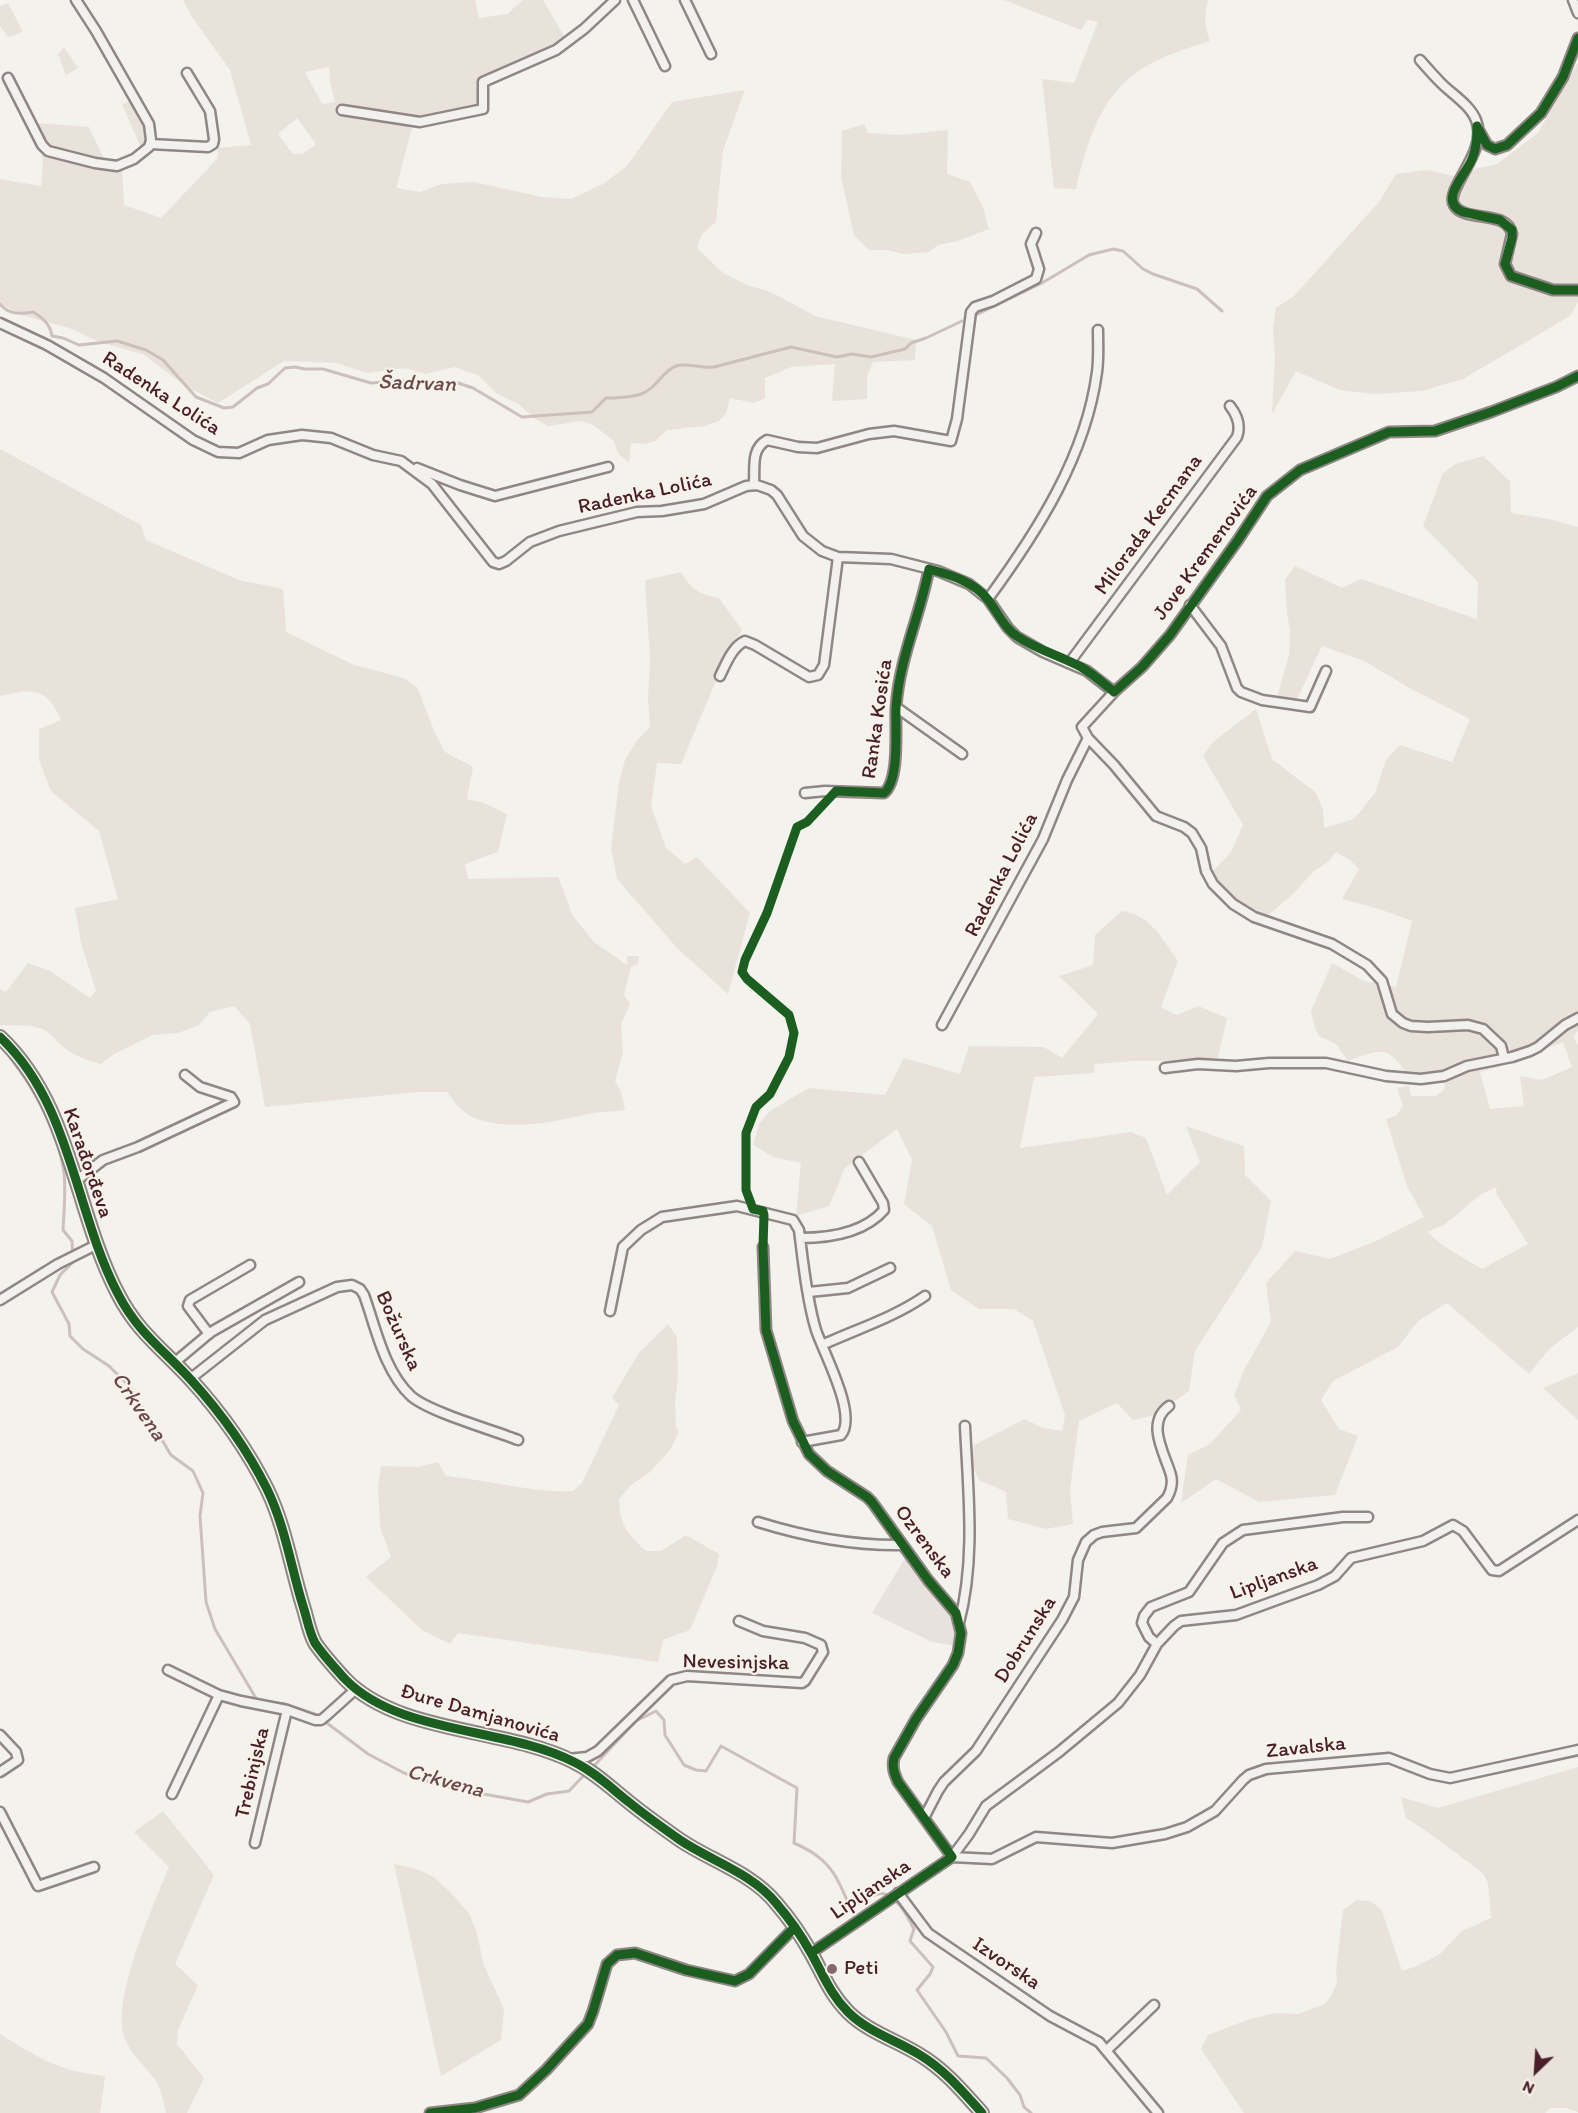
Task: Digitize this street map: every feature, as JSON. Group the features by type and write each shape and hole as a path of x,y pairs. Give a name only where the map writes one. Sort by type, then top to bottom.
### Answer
{"main road":[{"name":"Karađorđeva","path":"0,1037 29,1071 58,1125 96,1245"},
{"name":"Đure Damjanovića","path":"96,1245 117,1292 139,1328 190,1379 239,1441 267,1490 287,1541 299,1594 314,1641 344,1678 356,1689 384,1705 450,1727 513,1740 573,1761 596,1775 646,1816 684,1843 764,1890 795,1927 833,1995 849,2013 861,2023 919,2054 941,2070 982,2113"}],"street":[{"path":"8,78 42,145 48,151 110,166 129,162 146,150 150,144 149,124 76,0"},
{"path":"342,110 420,122 483,110 483,82 556,50 592,22 615,0"},
{"path":"633,0 665,66"},
{"path":"685,0 711,54"},
{"path":"1573,0 1578,13"},
{"path":"1477,126 1487,146 1495,149 1507,145 1525,130 1541,114 1556,89 1578,38"},
{"path":"1420,60 1463,103 1476,120 1477,141 1473,159 1453,192 1454,206 1463,212 1500,220 1507,224 1512,234 1505,264 1508,272 1515,279 1553,290 1578,290"},
{"path":"150,144 208,147 213,144 210,111 187,73"},
{"path":"1036,233 1031,244 1039,269 1036,279 993,301 975,307 971,312 957,419 951,441 894,431 861,436 818,447 798,447 767,440 755,450 752,485 764,487 773,492 784,504 803,536 822,551 838,557 891,559 929,569 969,584 988,598 1008,628 1017,637 1043,652 1070,662 1094,675 1114,692"},
{"name":"Radenka Lolića","path":"0,323 47,345 85,367 158,414 193,440 218,452 239,453 268,440 302,435 331,438 373,454 401,461 432,483 493,562 498,564 506,561 530,542 559,531 637,512 662,511 704,504 752,485"},
{"path":"988,598 1034,533 1053,499 1072,456 1081,434 1098,370 1098,330"},
{"name":"Jove Kremenovića","path":"1114,692 1142,667 1170,635 1267,496 1300,470 1389,432 1428,432 1448,427 1556,387 1578,376"},
{"name":"Milorada Kecmana","path":"1070,662 1237,437 1239,424 1230,406"},
{"path":"408,466 495,496 608,467"},
{"path":"720,676 734,649 739,643 745,641 809,677 814,677 821,672 838,557"},
{"name":"Ranka Kosića","path":"805,794 825,791 886,792 895,762 896,707 901,667 925,592 929,569"},
{"path":"1190,605 1221,646 1237,688 1246,695 1262,700 1310,707 1326,671"},
{"name":"Radenka Lolića","path":"942,1025 1043,839 1067,780 1088,738 1082,730 1083,724 1114,692"},
{"name":"Ranka Kosića","path":"896,707 962,754"},
{"path":"1088,738 1114,765 1156,816 1192,833 1201,848 1206,871 1213,884 1233,904 1254,917 1332,944 1367,965 1382,981 1392,1014 1403,1023 1428,1027 1468,1025 1483,1029 1501,1046 1504,1058"},
{"path":"1165,1068 1198,1064 1236,1066 1269,1063 1326,1063 1386,1076 1421,1078 1444,1076 1467,1066 1521,1054 1538,1047 1555,1032 1578,1018"},
{"path":"76,1181 103,1160 138,1147 234,1102 231,1097 200,1087 185,1075"},
{"path":"800,1238 825,1238 840,1235 863,1225 884,1210 884,1203 859,1162"},
{"path":"610,1311 623,1247 640,1230 662,1217 736,1206 793,1220 799,1230 816,1329 839,1386 846,1428 841,1435 802,1442"},
{"name":"Karađorđeva","path":"0,1300 58,1264 96,1245"},
{"name":"Ozrenska","path":"763,1247 766,1330 793,1421 802,1442 809,1454 827,1471 867,1497 956,1613 961,1633 958,1653 953,1665 916,1719 894,1758 893,1764 898,1782 952,1857"},
{"path":"209,1334 188,1306 190,1300 250,1265"},
{"path":"809,1292 848,1288 890,1268"},
{"path":"174,1363 209,1334 299,1282"},
{"name":"Božurska","path":"190,1379 265,1320 337,1287 352,1285 360,1289 364,1295 386,1356 401,1385 410,1395 429,1407 518,1440"},
{"path":"822,1345 889,1318 925,1296"},
{"name":"Dobrunska","path":"924,1818 944,1782 976,1751 1062,1620 1074,1598 1078,1560 1086,1542 1102,1532 1136,1528 1167,1498 1172,1477 1159,1443 1158,1426 1161,1414 1169,1406"},
{"name":"Ozrenska","path":"959,1623 964,1604 970,1534 965,1426"},
{"name":"Lipljanska","path":"1157,1644 1149,1637 1142,1623 1146,1612 1159,1603 1189,1592 1216,1552 1234,1535 1251,1528 1342,1517 1368,1517"},
{"name":"Lipljanska","path":"811,1953 952,1857 986,1806 1059,1752 1118,1703 1140,1675 1157,1644 1181,1621 1246,1611 1318,1585 1335,1576 1351,1558 1423,1541 1453,1525 1462,1531 1492,1570 1499,1571 1578,1520"},
{"name":"Ozrenska","path":"758,1522 818,1539 870,1546 903,1545"},
{"name":"Nevesinjska","path":"573,1761 598,1752 671,1680 687,1676 802,1683 823,1652 821,1645 805,1638 763,1631 739,1621"},
{"name":"Trebinjska","path":"168,1670 219,1695 286,1710 315,1720 324,1718 356,1689"},
{"path":"172,1794 219,1695"},
{"name":"Trebinjska","path":"255,1843 286,1710"},
{"path":"0,1735 16,1752 18,1760 0,1772"},
{"name":"Zavalska","path":"952,1857 992,1859 1036,1837 1112,1844 1165,1834 1187,1827 1215,1811 1249,1775 1266,1769 1389,1758 1430,1774 1450,1778 1578,1750"},
{"path":"0,1812 38,1886 94,1867"},
{"name":"Izvorska","path":"896,1894 928,1933 1050,2016 1082,2032 1107,2050 1158,2113"},
{"path":"430,2113 475,2108 519,2095 546,2070 588,2024 607,1964 617,1955 635,1953 686,1970 735,1981 749,1974 795,1927"},
{"path":"1107,2050 1154,2005"}],"shaded area":[{"path":"183,0 475,0 479,18 507,14 523,0 543,0 564,36 522,60 477,78 481,106 420,120 337,108 340,114 413,124 396,188 420,192 441,184 474,182 542,197 571,199 603,184 627,166 672,102 745,90 723,150 716,222 702,234 697,248 723,273 747,285 771,292 815,316 916,340 915,360 873,362 867,376 867,399 832,401 835,364 791,367 765,378 765,398 754,403 730,398 726,413 719,421 705,426 667,430 655,441 645,444 631,443 629,463 618,453 613,440 593,425 581,421 548,426 534,418 517,403 497,394 478,375 454,367 426,374 405,368 367,373 336,363 284,361 218,403 184,385 143,354 102,343 69,328 21,315 0,303 0,179 41,186 43,160 41,155 112,170 122,170 124,205 161,218 218,158 218,148 251,145 230,70 192,17","holes":["329,67 335,102 322,104 305,72","297,118 316,144 303,154 293,154 278,134"]},
{"path":"1004,0 1208,0 1205,20 1210,41 1160,59 1130,77 1117,90 1098,120 1085,154 1076,189 1054,188 1042,79 1074,83 1098,22 1087,20 1081,30"},
{"path":"8,3 23,32 8,37 0,26 0,6"},
{"path":"64,47 78,68 66,75 58,54"},
{"path":"1578,63 1578,302 1570,316 1463,379 1422,391 1375,394 1340,390 1296,371 1272,414 1275,357 1273,329 1276,308 1294,296 1379,202 1396,174 1427,170 1463,178 1475,169 1497,164 1538,133"},
{"path":"132,101 146,129 145,141 141,148 122,104"},
{"path":"35,123 89,127 105,161 48,145"},
{"path":"864,124 868,133 900,135 948,130 947,174 970,182 983,207 989,229 958,241 938,245 929,252 904,254 887,250 869,250 854,235 841,177 842,131"},
{"path":"0,449 141,525 146,540 239,580 283,589 286,632 354,665 405,679 417,687 445,752 473,767 467,799 484,803 507,814 498,852 465,864 468,879 558,877 573,916 594,942 627,965 627,956 639,956 638,964 631,967 624,995 630,1004 621,1024 623,1052 615,1081 621,1092 625,1110 535,1124 502,1124 473,1117 460,1108 447,1092 418,1092 265,1107 250,1024 234,1006 210,1012 199,1025 178,1033 153,1035 114,1054 101,1064 72,1053 41,1028 0,1025 0,989 6,992 28,963 50,971 90,998 96,991 81,943 75,908 118,899 99,831 51,791 39,760 39,729 61,720 55,709 50,701 37,693 21,692 0,696"},
{"path":"1483,456 1510,481 1511,513 1549,519 1578,527 1578,1031 1573,1036 1578,1045 1578,1327 1549,1349 1529,1374 1447,1303 1418,1321 1398,1347 1333,1381 1321,1400 1339,1429 1358,1436 1335,1495 1259,1502 1216,1479 1181,1503 1188,1455 1210,1444 1241,1410 1234,1395 1245,1368 1271,1322 1266,1283 1295,1251 1330,1259 1376,1241 1424,1217 1407,1186 1386,1119 1397,1115 1403,1105 1397,1088 1409,1086 1411,1096 1436,1096 1444,1090 1445,1079 1412,1080 1397,1061 1385,1052 1371,1053 1348,1061 1336,1044 1319,1036 1311,1011 1332,963 1364,981 1396,987 1412,921 1342,899 1359,869 1350,860 1336,852 1330,860 1313,872 1294,893 1257,925 1233,904 1208,876 1231,852 1243,825 1203,756 1213,742 1256,709 1272,759 1316,793 1323,810 1324,828 1354,819 1375,793 1386,760 1400,745 1452,762 1470,719 1413,690 1364,661 1322,646 1296,701 1277,697 1289,655 1290,630 1285,580 1295,566 1342,588 1361,579 1477,619 1478,582 1423,526 1443,473 1456,464","holes":["1563,1042 1572,1067 1542,1080 1520,1076 1524,1106 1490,1109 1480,1072","1496,1187 1497,1195 1528,1244 1482,1269 1445,1247 1427,1232 1444,1225 1480,1195"]},
{"path":"681,572 696,590 719,598 742,630 728,652 681,764 657,763 651,806 666,848 685,864 697,857 750,913 728,994 678,949 617,879 611,848 619,783 625,760 635,743 650,727 648,699 650,658 645,580"},
{"path":"1122,911 1141,917 1155,929 1178,961 1161,1007 1177,1015 1198,1006 1227,1018 1218,1057 1198,1061 1188,1059 1095,1064 1094,1073 1034,1077 1020,1148 1131,1132 1146,1138 1167,1195 1200,1162 1186,1126 1244,1146 1245,1175 1271,1201 1262,1247 1195,1351 1189,1391 1154,1415 1133,1420 1117,1403 1079,1421 1070,1490 1073,1524 1046,1529 1008,1519 1006,1492 979,1480 971,1463 974,1445 1025,1419 1043,1428 1062,1431 1065,1415 1033,1321 1014,1309 979,1309 951,1290 932,1226 904,1204 912,1160 897,1129 845,1168 829,1206 796,1216 801,1163 773,1157 753,1145 759,1124 770,1111 809,1088 885,1095 904,1058 960,1074 969,1046 1044,1047 1062,1058 1098,1014 1059,976 1093,965 1095,935"},
{"path":"668,1324 677,1337 678,1376 675,1402 676,1427 679,1432 670,1450 650,1472 631,1485 619,1499 621,1516 629,1534 646,1551 661,1551 686,1535 719,1554 717,1566 690,1630 663,1640 658,1662 458,1633 450,1644 422,1630 366,1577 391,1557 380,1527 378,1487 381,1466 418,1467 438,1462 446,1476 525,1488 573,1491 582,1483 619,1405 612,1398 638,1354"},
{"path":"1578,1373 1578,1420 1543,1388"},
{"path":"907,1555 953,1614 958,1631 956,1646 932,1642 872,1613"},
{"path":"1578,1767 1578,2112 1565,2108 1550,2108 1545,2113 1244,2113 1201,2049 1208,2035 1250,2019 1276,2013 1298,2014 1325,2004 1337,1982 1336,1970 1343,1910 1357,1900 1371,1901 1382,1911 1402,1971 1440,1954 1462,1931 1491,1918 1488,1883 1483,1873 1406,1818 1401,1797 1438,1808"},
{"path":"163,1811 214,1875 175,1964 198,1985 178,2030 177,2044 204,2078 187,2113 166,2113 159,2086 131,2050 125,2038 122,2022 128,1977 169,1867 134,1832"},
{"path":"394,1864 417,1869 434,1877 469,1913 477,1933 483,1963 504,2009 501,2040 441,2076"},
{"path":"0,2034 26,2050 62,2067 105,2076 100,2113 0,2113"}],"waterway":[{"path":"976,315 1042,283 1089,255 1113,249 1123,251 1143,269 1153,274 1197,289 1222,311"},
{"name":"Šadrvan","path":"0,304 15,313 33,312 46,322 52,336 79,345 117,341 146,350 163,360 196,397 224,408 233,407 257,388 268,384 285,368 295,367 323,369 371,383 455,382 473,388 522,417 592,412 606,398 627,397 643,393 668,371 680,365 714,367 791,347 837,357 852,354 871,357 905,349 911,343 962,321"},
{"name":"Crkvena","path":"9,1056 44,1111 57,1142 64,1173 63,1230 72,1241 73,1262 60,1275 52,1292 69,1324 70,1336 83,1349 109,1366 130,1387 171,1455 193,1471 203,1493 200,1516 206,1602 215,1629 257,1700"},
{"name":"Crkvena","path":"264,1701 285,1704 315,1714 368,1754 404,1773 461,1790 528,1802 547,1794 569,1791 587,1772"},
{"name":"Crkvena","path":"592,1768 636,1721 656,1711 664,1720 665,1735 684,1765 706,1771 721,1746 797,1788 794,1843 809,1850 827,1864 851,1907 878,1894 890,1896 895,1900 914,1929 910,1941 933,1967 917,1990 946,2032 958,2056 986,2058 1007,2078 1020,2095 1024,2107 1031,2113"}],"cycle path":[{"path":"1478,128 1487,145 1495,149 1507,145 1541,113 1563,77 1578,38"},
{"path":"1477,126 1474,155 1453,195 1456,207 1463,212 1500,220 1512,230 1505,264 1511,276 1553,290 1578,290"},
{"path":"811,1953 952,1857 898,1782 893,1764 894,1758 916,1719 953,1665 958,1653 961,1633 956,1613 928,1580 872,1502 827,1471 809,1454 793,1421 766,1330 764,1215 763,1211 753,1209 746,1190 746,1133 756,1107 770,1094 789,1057 794,1033 789,1015 742,972 745,960 767,913 797,827 807,822 836,791 884,793 889,786 895,766 896,708 901,672 929,569 970,584 983,594 1013,634 1033,646 1081,667 1114,692 1142,667 1170,635 1267,496 1300,470 1389,432 1435,431 1491,412 1578,376"},
{"path":"0,1037 24,1064 43,1094 70,1160 103,1262 126,1308 134,1320 213,1406 260,1475 279,1517 313,1639 345,1679 368,1697 394,1711 423,1721 517,1742 574,1762 680,1840 755,1883 776,1903 790,1921 832,1991 848,2012 873,2030 938,2067 982,2113"},
{"path":"430,2113 475,2108 519,2095 546,2070 588,2024 607,1964 617,1955 635,1953 686,1970 735,1981 749,1974 795,1927"}],"place":[{"name":"Peti","path":"832,1969"}]}
